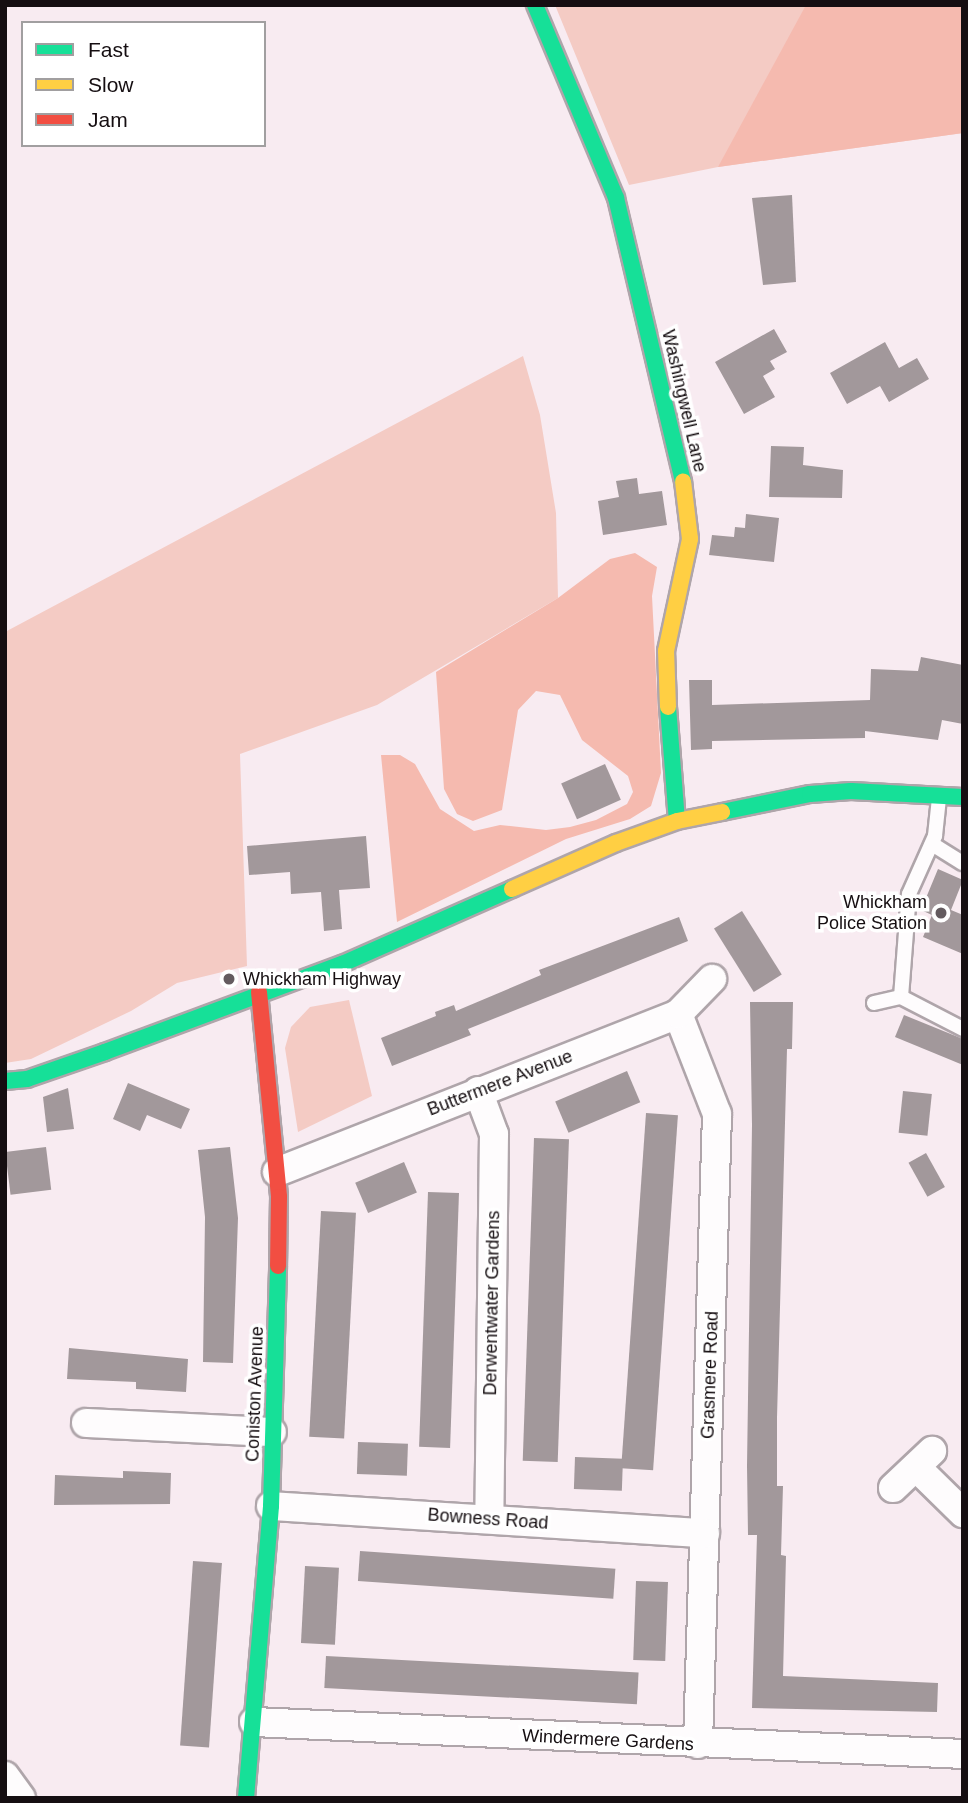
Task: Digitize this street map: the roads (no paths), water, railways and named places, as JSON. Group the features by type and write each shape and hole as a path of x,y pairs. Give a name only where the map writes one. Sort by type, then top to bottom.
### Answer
{"street":[{"name":"Washingwell Lane","path":"535,5 615,198 688,503 690,539 666,651 668,760 677,821"},
{"path":"5,1081 27,1079 105,1052 259,992 342,964 616,843 677,821 770,799 851,791 963,797"},
{"name":"Buttermere Avenue","path":"277,1172 678,1014 712,979"},
{"name":"Coniston Avenue","path":"246,1798 271,1506 277,1172 259,992"},
{"name":"Grasmere Road","path":"678,1014 717,1114 698,1745"},
{"name":"Derwentwater Gardens","path":"478,1091 494,1134 489,1518"},
{"path":"86,1423 272,1432"},
{"path":"893,1488 924,1459 963,1513"},
{"name":"Bowness Road","path":"271,1506 705,1533"},
{"name":"Windermere Gardens","path":"254,1722 698,1745 963,1754"},
{"path":"5,1776 21,1798"}],"lane":[{"path":"901,997 909,894 932,844 940,794"},
{"path":"932,844 963,863"},
{"path":"874,1003 901,997 963,1029"}],"place":[{"name":"Whickham Police Station","path":"941,913"},
{"name":"Whickham Highway","path":"229,979"}]}
